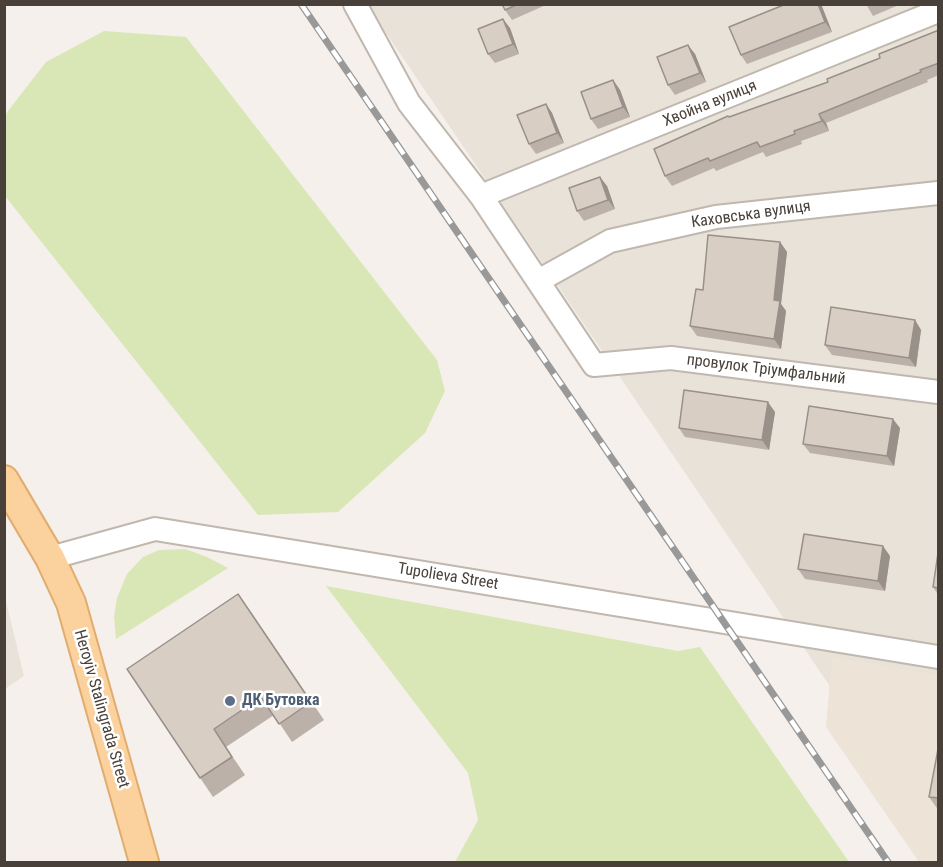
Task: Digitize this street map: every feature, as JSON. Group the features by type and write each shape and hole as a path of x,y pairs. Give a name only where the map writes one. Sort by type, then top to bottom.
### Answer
{"main road":[{"path":"4,480 50,558"},
{"name":"Heroyiv Stalingrada Street","path":"50,558 71,603 144,862"}],"street":[{"path":"355,4 409,103 481,196 538,281"},
{"name":"Хвойна вулиця","path":"481,196 939,11"},
{"name":"Каховська вулиця","path":"538,281 610,241 716,217 939,193"},
{"name":"провулок Тріумфальний","path":"538,281 594,365 671,358 939,392"},
{"name":"Tupolieva Street","path":"50,558 155,529 939,657"}],"shaded area":[{"path":"367,5 938,5 938,846 874,751"},
{"path":"5,597 24,676 4,689"},
{"path":"832,657 938,675 938,862 919,862 826,727"}],"green space":[{"path":"104,31 186,37 437,360 445,391 425,433 338,512 258,515 5,196 4,119 8,111 46,62"},
{"path":"185,549 228,568 116,639 114,617 117,598 127,574 143,557 159,550"},
{"path":"326,586 678,651 700,647 849,862 455,862 478,820 468,773"}],"building":[{"path":"502,4 518,4 505,10"},
{"path":"786,4 818,4 825,22 741,55 729,27"},
{"path":"503,19 513,44 488,54 478,29"},
{"path":"939,30 939,63 819,114 822,121 794,131 795,134 760,147 757,142 710,161 708,158 665,176 654,149 728,116 828,82 827,79 880,58 879,54"},
{"path":"688,45 700,73 668,85 657,57"},
{"path":"613,80 623,107 591,119 581,92"},
{"path":"546,104 557,133 529,144 517,115"},
{"path":"600,177 608,200 577,211 569,188"},
{"path":"708,235 780,242 774,300 780,301 774,339 690,326 696,289 703,290"},
{"path":"831,307 915,320 909,358 825,345"},
{"path":"684,390 768,402 762,440 679,428"},
{"path":"809,406 893,419 887,456 803,444"},
{"path":"804,534 883,546 878,581 798,569"},
{"path":"939,553 939,588 933,587"},
{"name":"ДК Бутовка","path":"238,594 311,702 279,724 261,697 214,729 232,757 200,778 127,669"},
{"path":"939,744 939,798 929,797"}],"railway":[{"path":"301,4 888,862"}],"place":[{"name":"ДК Бутовка","path":"230,701"}]}
